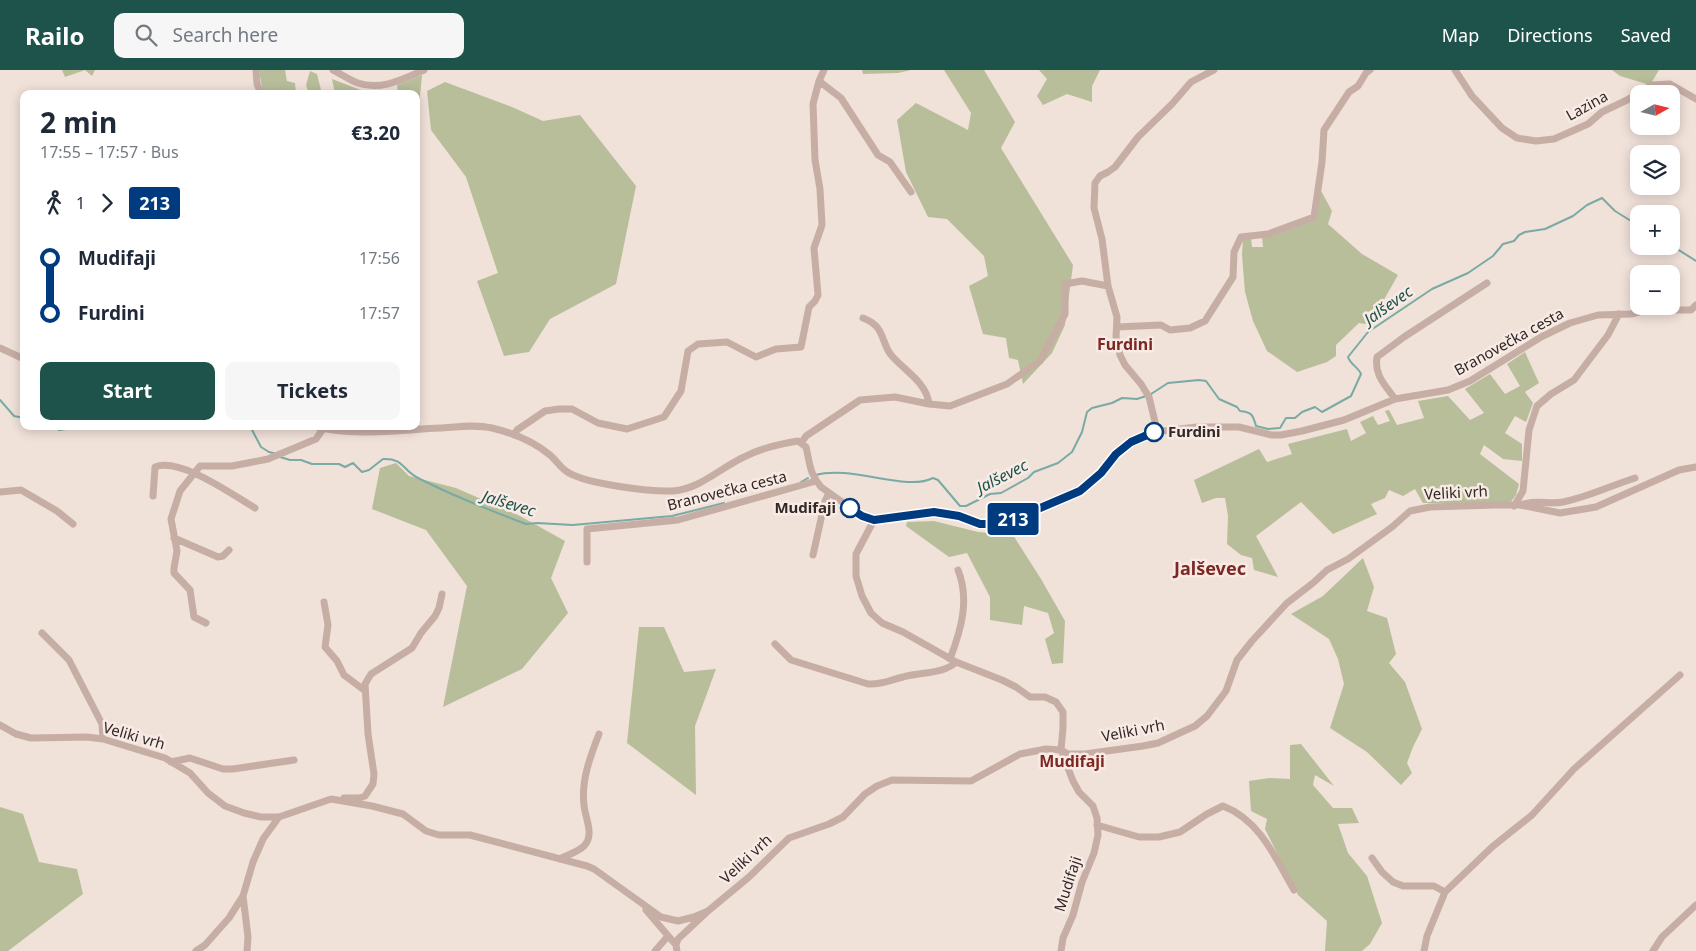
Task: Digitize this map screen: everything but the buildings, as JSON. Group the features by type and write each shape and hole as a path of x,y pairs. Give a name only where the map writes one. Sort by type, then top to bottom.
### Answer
{"street":[{"path":"256,70 259,90"},
{"path":"333,70 358,83 373,86 392,84 424,70"},
{"path":"514,434 545,411 559,409 572,409 598,423 626,429 664,417 681,391 688,351 698,344 727,342 756,357 776,349 801,347 809,308 818,295 814,248 822,225 820,189 815,160 813,104 824,70"},
{"path":"1155,432 1156,426 1149,397 1141,384 1125,366 1120,355 1116,337 1117,317 1108,286 1102,239 1094,208 1095,183 1100,176 1115,167 1138,137 1172,104 1191,82 1214,70"},
{"path":"1117,327 1161,325 1170,330 1190,328 1205,321 1233,277 1234,252 1242,237 1268,234 1314,217 1322,162 1324,130 1349,92 1358,86 1370,70"},
{"name":"Lazina","path":"1455,70 1472,96 1502,128 1517,138 1536,142 1554,139 1588,124 1602,112 1652,85 1670,84 1696,100"},
{"path":"819,81 841,98 878,155 890,162 911,192"},
{"path":"874,520 862,516 828,493 814,478 806,447 802,442 806,436 860,400 895,397 950,406 1008,384 1040,361 1065,314 1065,284 1082,281 1108,286"},
{"path":"1394,399 1376,373 1377,357 1404,337 1487,283"},
{"name":"Branovečka cesta","path":"874,520 934,512 959,516 980,524 996,524 1012,520 1080,491 1101,473 1116,454 1131,442 1155,432 1197,427 1239,427 1272,435 1281,435 1344,420 1394,399 1448,390 1470,381 1541,337 1570,323 1598,315 1631,314 1647,310 1691,310 1696,305"},
{"path":"1517,506 1523,490 1529,430 1537,406 1551,394 1574,380 1608,335 1619,314"},
{"path":"863,318 878,327 885,346 892,356 920,384 928,396 929,404"},
{"path":"0,348 20,358"},
{"name":"Branovečka cesta","path":"420,429 480,426 514,434 538,446 552,456 567,472 579,478 621,486 673,490 690,488 742,457 761,449 782,443 802,442"},
{"path":"206,623 194,617 190,590 174,574 176,551 171,519 173,507 180,491 193,472 200,466 232,466 268,459 316,439 322,430"},
{"name":"Branovečka cesta","path":"333,430 352,432 395,430"},
{"path":"152,496 155,467 170,465 193,472 255,508"},
{"name":"Veliki vrh","path":"676,948 678,939 749,877 789,838 843,817 865,794 877,786 892,780 971,781 1020,754 1061,750 1068,754 1085,754 1158,744 1196,726 1207,716 1226,692 1237,660 1286,603 1327,570 1348,559 1392,527 1410,511 1430,506 1517,506 1560,513 1584,510 1596,507 1679,470 1696,467"},
{"name":"Branovečka cesta","path":"587,562 587,529 678,520 814,478"},
{"name":"Veliki vrh","path":"1517,506 1532,501 1565,502 1600,492 1635,478"},
{"path":"0,492 21,490 57,511 73,524"},
{"path":"813,555 828,493"},
{"name":"Mudifaji","path":"874,520 856,554 856,576 862,596 871,613 882,623 903,632 953,660 1002,680 1030,697 1044,697 1056,702 1063,712 1064,728 1061,750 1079,792 1093,806 1098,835 1094,853 1082,882 1074,915 1063,938 1061,951"},
{"path":"174,538 218,557 223,556 229,550"},
{"path":"775,644 790,660 868,684 878,685 904,676 952,666 960,631 965,595 958,570"},
{"path":"331,799 365,796 373,784 374,774 368,734 365,684 371,674 412,648 420,633 435,616 442,594"},
{"path":"324,602 328,625 326,650 337,661 344,676 364,690"},
{"path":"42,633 69,660 102,724 103,739"},
{"path":"1424,951 1427,936 1445,892 1492,847 1532,815 1574,769 1680,675"},
{"name":"Veliki vrh","path":"0,725 16,734 30,738 87,737 103,739 165,758 190,773 208,793 225,806 244,813 261,817 279,817 331,799 372,806 403,814 426,831 439,835 470,835 594,869 661,917 670,920 685,919 708,911"},
{"path":"560,859 584,846 588,838 583,790 590,756 600,734"},
{"path":"171,762 190,758 223,769 233,769 294,760"},
{"path":"1097,825 1139,837 1159,837 1180,832 1223,806 1234,810 1265,840 1294,890"},
{"path":"196,951 205,945 229,918 243,896 253,862 264,838 279,817"},
{"path":"1372,858 1382,872 1393,882 1403,886 1434,886 1445,892"},
{"path":"243,896 248,938 247,951"},
{"name":"Veliki vrh","path":"639,901 676,948"},
{"path":"1653,951 1662,937 1696,905"},
{"path":"655,951 668,936"}],"green space":[{"path":"62,70 85,70 65,77"},
{"path":"85,70 95,70 92,76"},
{"path":"259,70 285,70 287,81 295,83 296,90 262,90"},
{"path":"862,70 911,70 898,73 863,74"},
{"path":"944,70 984,70 1015,122 1001,148 1073,265 1065,325 1052,353 1023,384 1018,360 1009,358 1006,338 983,334 969,286 988,276 984,256 947,219 928,217 906,172 897,120 916,103 968,130 971,113"},
{"path":"1039,70 1100,70 1092,86 1092,102 1067,94 1043,105 1037,96 1047,79"},
{"path":"1612,70 1659,70 1650,85 1620,76"},
{"path":"310,71 317,74 321,90 308,90 306,85"},
{"path":"422,75 420,96 420,90 398,90 397,85"},
{"path":"332,79 361,90 334,90"},
{"path":"445,82 512,107 543,121 580,115 636,186 616,284 550,319 529,352 504,356 477,281 498,273 466,177 431,130 427,91"},
{"path":"1320,189 1332,211 1328,224 1362,254 1398,275 1382,303 1365,314 1366,324 1359,323 1336,345 1336,356 1327,362 1297,372 1267,351 1253,321 1245,292 1242,255 1243,239 1251,238 1252,247 1263,247 1262,237 1316,218"},
{"path":"1525,352 1539,383 1525,392 1533,403 1526,422 1515,416 1505,433 1522,444 1522,461 1503,459 1484,445 1480,454 1519,484 1516,495 1510,503 1423,503 1415,489 1403,496 1389,490 1385,498 1371,504 1377,514 1333,534 1301,502 1256,536 1278,577 1254,570 1252,558 1241,555 1227,544 1228,516 1225,498 1216,498 1202,503 1194,480 1259,449 1267,462 1292,454 1288,444 1347,429 1351,441 1366,433 1360,422 1373,416 1378,425 1390,421 1385,411 1389,410 1397,425 1424,418 1418,401 1448,396 1470,420 1484,413 1465,389 1490,374 1505,394 1520,386 1507,364"},
{"path":"396,463 409,476 456,488 520,516 565,541 551,578 568,613 522,669 443,707 467,586 426,530 372,509 380,468"},
{"path":"934,521 978,532 1013,535 1065,621 1063,663 1052,664 1045,639 1054,633 1048,613 1024,606 1022,625 990,620 990,597 967,553 949,557 906,526 907,522"},
{"path":"1363,558 1374,587 1367,611 1387,618 1396,654 1389,663 1405,682 1422,729 1407,763 1412,773 1401,785 1367,752 1330,728 1344,684 1338,659 1329,639 1291,614 1323,596"},
{"path":"639,627 664,627 684,672 716,669 695,726 696,795 627,743"},
{"path":"1301,744 1334,786 1315,775 1313,785 1333,808 1352,808 1359,823 1338,824 1348,853 1367,876 1382,923 1370,944 1362,951 1325,951 1327,921 1298,895 1265,829 1267,819 1251,811 1249,781 1269,778 1290,779 1290,745"},
{"path":"0,807 23,814 39,862 77,869 83,894 8,951 0,951"}],"waterway":[{"name":"Jalševec","path":"1151,394 1168,383 1206,381 1219,399 1251,415 1256,426 1268,429 1280,428 1286,418 1295,418 1302,412 1315,407 1322,412 1351,396 1361,374 1348,357 1368,332 1432,289 1468,273 1493,256 1503,244 1514,241 1525,232 1545,229 1573,216 1587,205 1602,198 1615,211 1630,220"},
{"name":"Jalševec","path":"1680,251 1696,261"},
{"name":"Jalševec","path":"816,475 845,473 908,482 933,478 938,480 960,506 966,506 990,494 1001,493 1028,478 1034,472 1058,463 1072,452 1082,432 1087,412 1092,408 1112,403 1122,398 1137,399 1146,396"},
{"name":"Jalševec","path":"0,400 14,416 20,417"},
{"name":"Jalševec","path":"252,430 261,447 277,454"},
{"name":"Jalševec","path":"280,457 290,460 301,460 312,464 339,464 345,467 353,463 362,472 369,470 383,459 395,460 413,475 431,485 526,524 573,525 672,516 724,503"},
{"name":"Jalševec","path":"801,482 808,478"}],"bus line":[{"name":"213","path":"850,508 862,516 874,520 934,512 959,516 980,524 996,524 1012,520 1080,491 1101,473 1116,454 1131,442 1154,432"}],"place":[{"name":"Furdini","path":"1154,432"},
{"name":"Mudifaji","path":"850,508"}],"district":[{"name":"Furdini","path":"1125,344"},
{"name":"Jalševec","path":"1210,569"},
{"name":"Mudifaji","path":"1072,761"}]}
